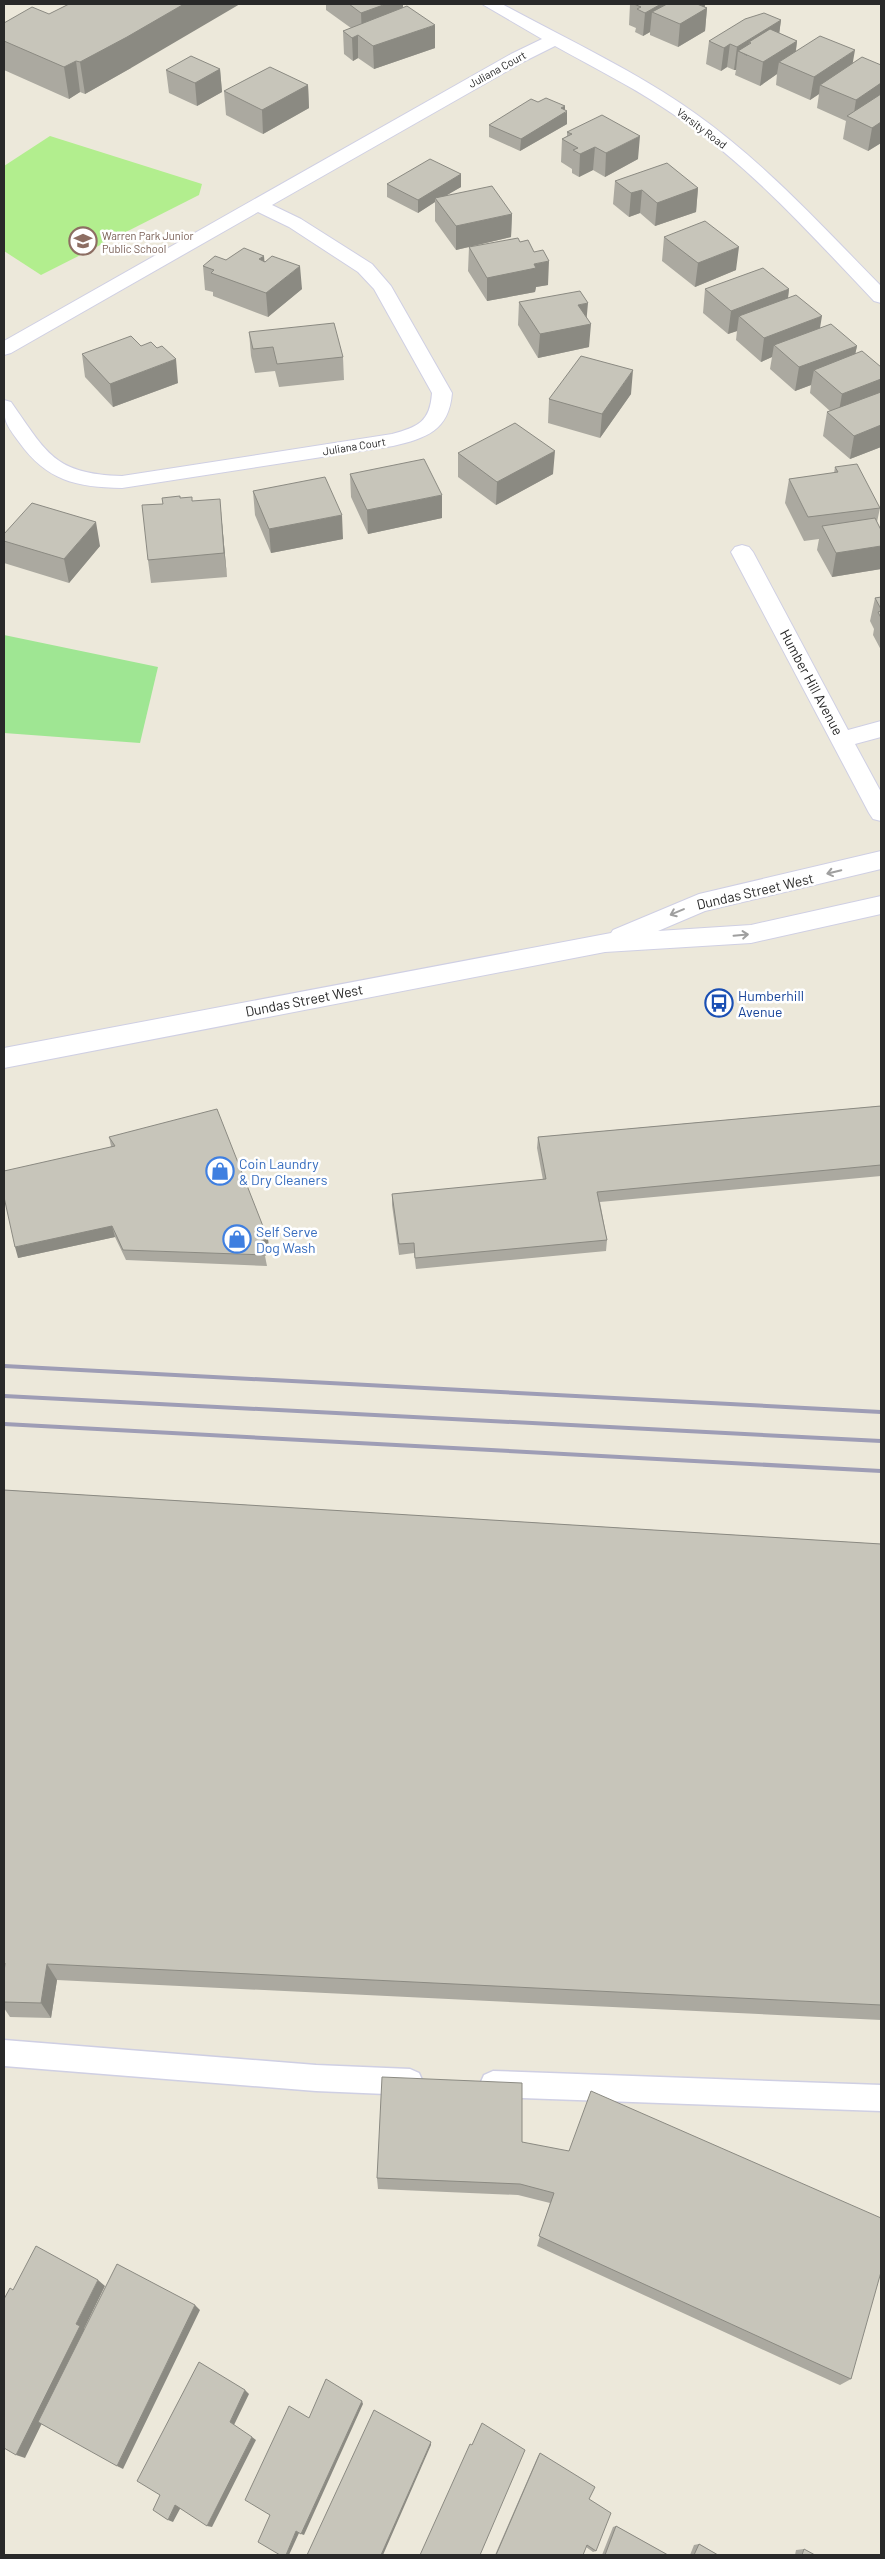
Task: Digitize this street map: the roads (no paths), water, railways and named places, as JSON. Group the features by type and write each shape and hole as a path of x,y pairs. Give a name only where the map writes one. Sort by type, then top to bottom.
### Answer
{"street":[{"name":"Varsity Road","path":"490,4 654,94 691,118 771,184 881,297"},
{"name":"Juliana Court","path":"4,349 517,58 554,40"},
{"name":"Juliana Court","path":"4,406 42,459 63,474 93,483 122,482 393,440 419,433 435,421 442,407 442,393 382,286 365,268 295,223 258,205"},
{"name":"Humber Hill Avenue","path":"742,552 881,813"},
{"path":"843,739 881,729"},
{"name":"Dundas Street West","path":"605,943 699,903 881,860"},
{"name":"Dundas Street West","path":"4,1058 605,943 751,934 881,905"}],"lane":[{"path":"4,2053 316,2078 435,2082"},
{"path":"464,2083 881,2098"}],"railway":[{"path":"4,1366 881,1412"},
{"path":"4,1396 881,1441"},
{"path":"4,1424 881,1471"}],"place":[{"name":"Warren Park Junior Public School","path":"83,241"},
{"name":"Humberhill Avenue","path":"719,1003"},
{"name":"Coin Laundry & Dry Cleaners","path":"220,1171"},
{"name":"Self Serve Dog Wash","path":"237,1239"}]}
